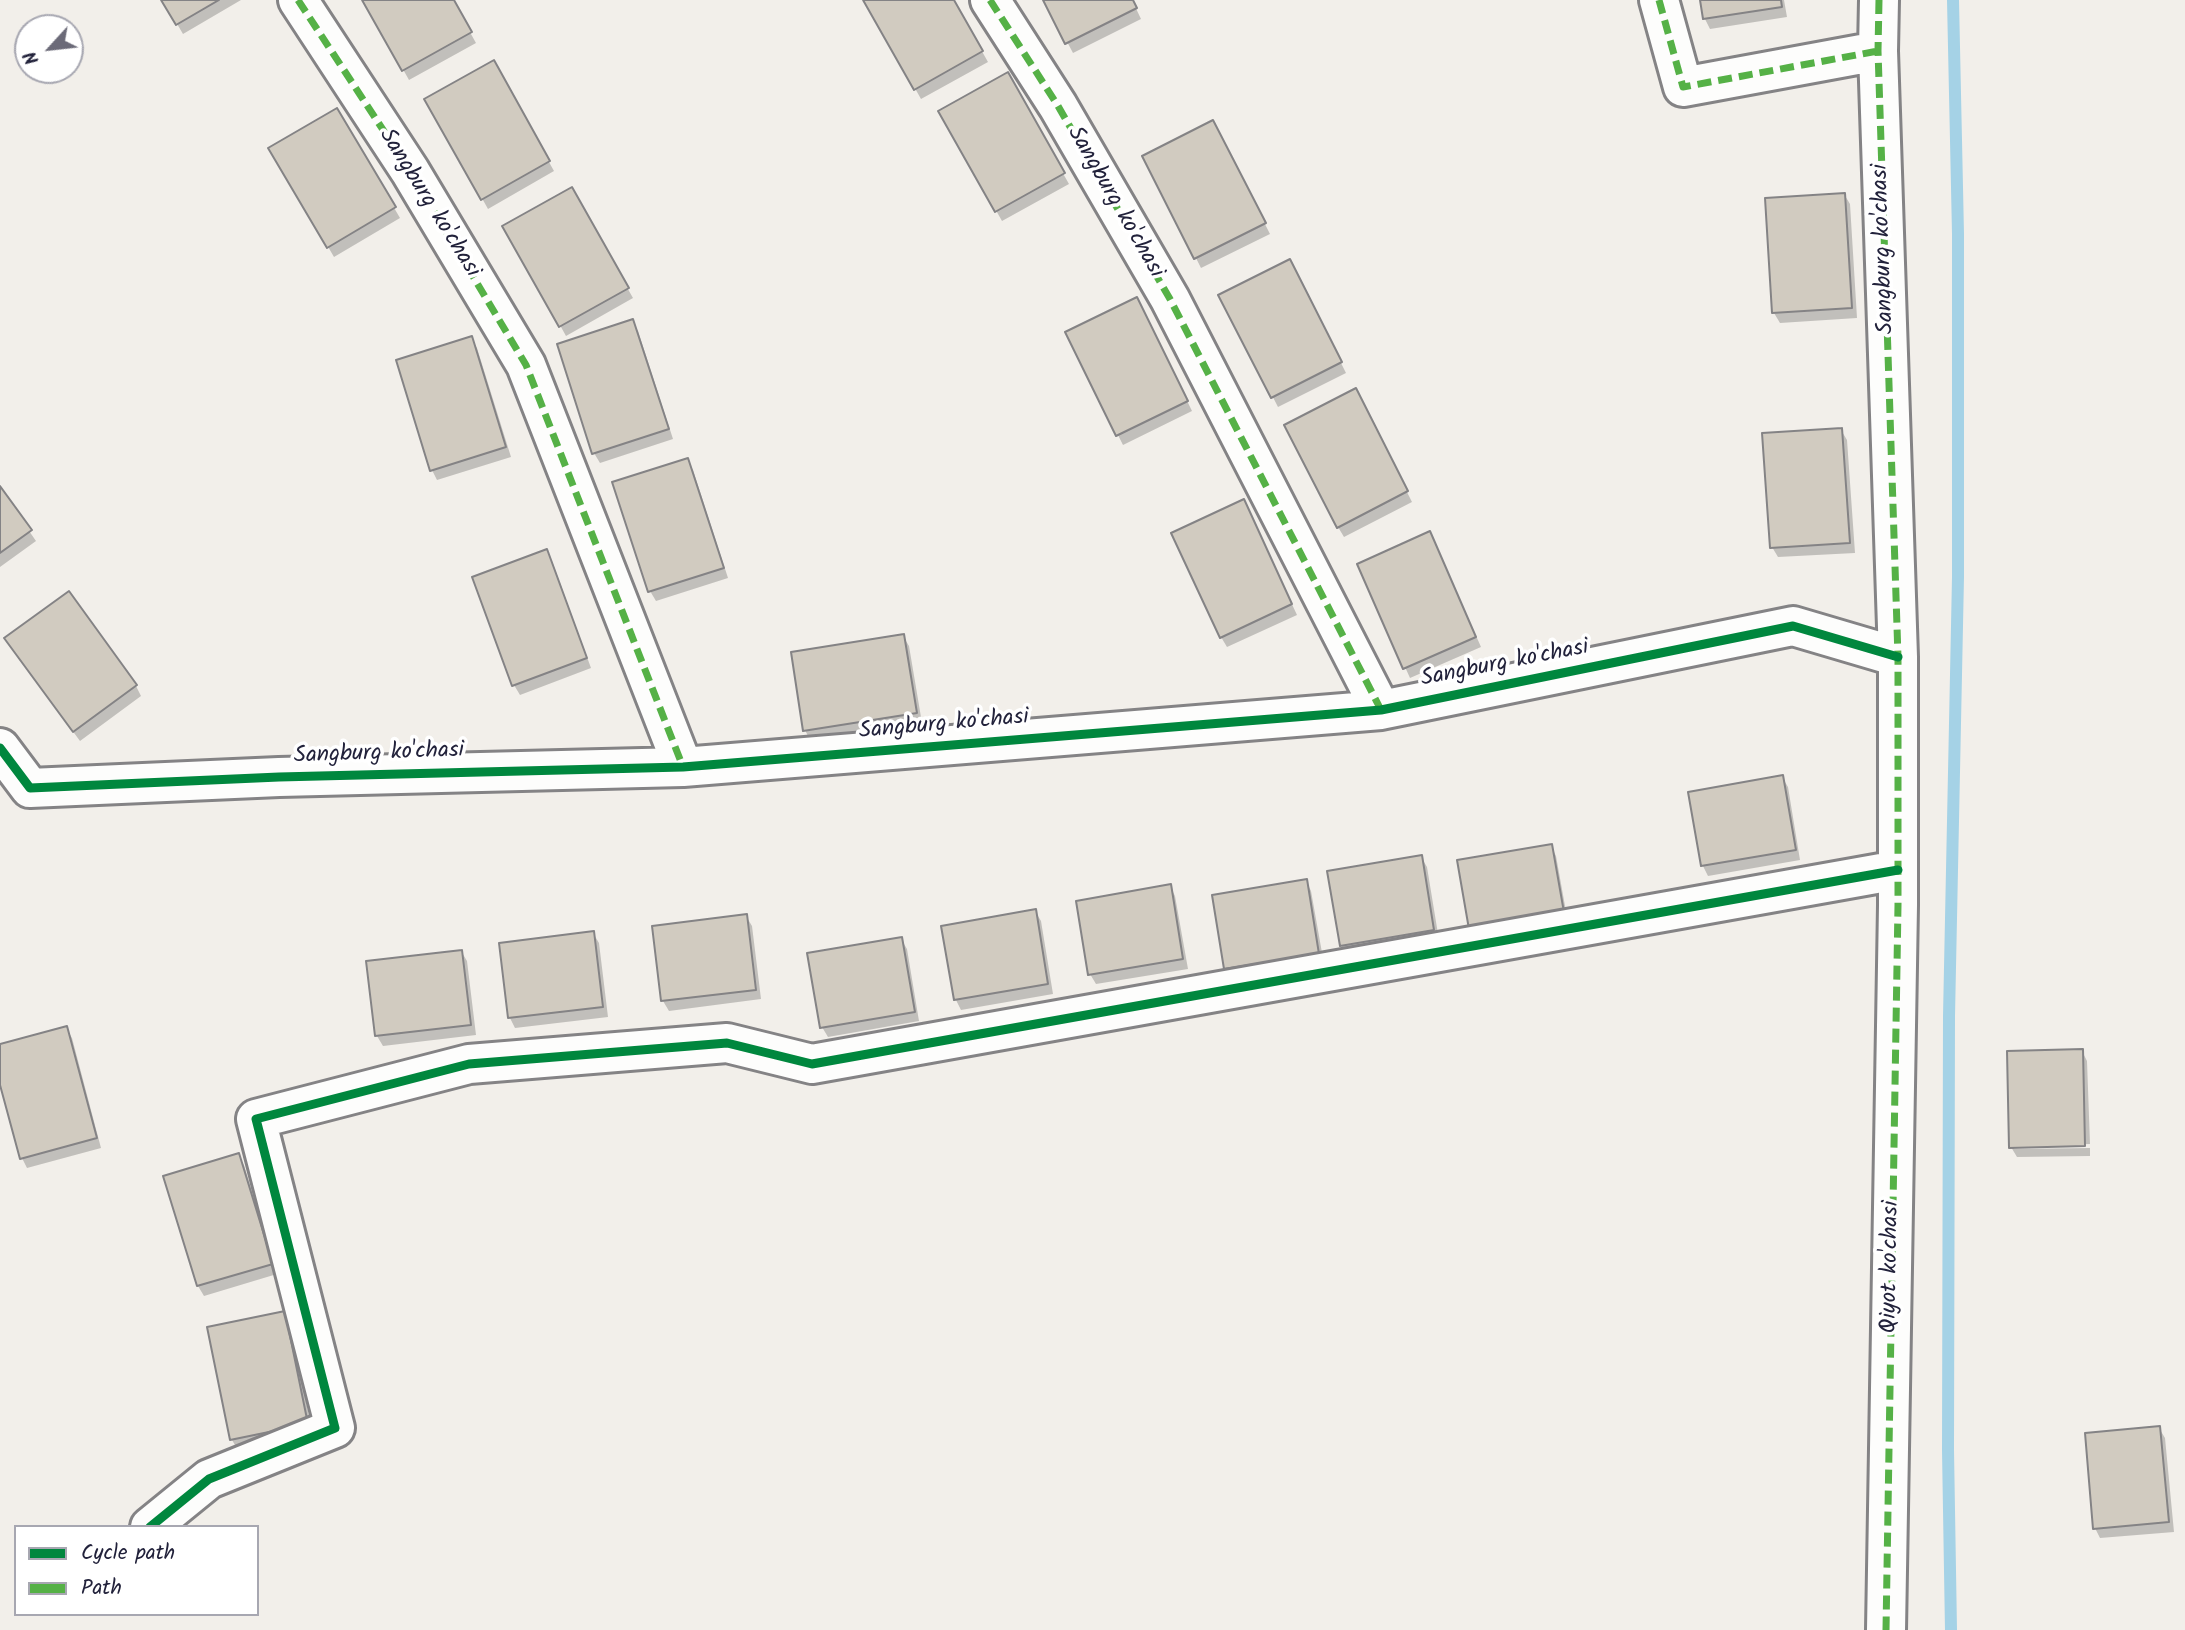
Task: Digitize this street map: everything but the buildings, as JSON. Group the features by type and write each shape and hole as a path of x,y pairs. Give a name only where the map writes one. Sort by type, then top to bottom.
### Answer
{"street":[{"name":"Sangburg ko'chasi","path":"298,0 410,171 526,365 683,766"},
{"name":"Sangburg ko'chasi","path":"990,0 1058,106 1170,299 1381,710"},
{"path":"1659,0 1683,87 1878,51"},
{"name":"Sangburg ko'chasi","path":"1879,0 1878,51 1898,657 1898,888"},
{"name":"Sangburg ko'chasi","path":"0,748 30,788 279,777 683,766 1381,710 1793,626 1898,657"},
{"path":"152,1525 209,1479 335,1427 256,1119 469,1064 727,1043 812,1064 1898,888"},
{"name":"Qiyot ko'chasi","path":"1886,1630 1898,888"}],"waterway":[{"path":"1951,1630 1948,1450 1949,1016 1958,577 1958,234 1953,0"}],"marked path":[{"path":"298,0 410,171 526,365 683,767"},
{"path":"990,0 1058,106 1170,299 1381,710"},
{"path":"1659,0 1683,87 1878,51"},
{"path":"1879,0 1878,51 1898,657 1898,905 1886,1630"}],"cycle path":[{"path":"0,748 30,788 279,777 683,767 1381,710 1793,626 1898,657"},
{"path":"152,1525 209,1479 335,1428 256,1119 469,1064 727,1043 812,1064 1898,870"}]}
